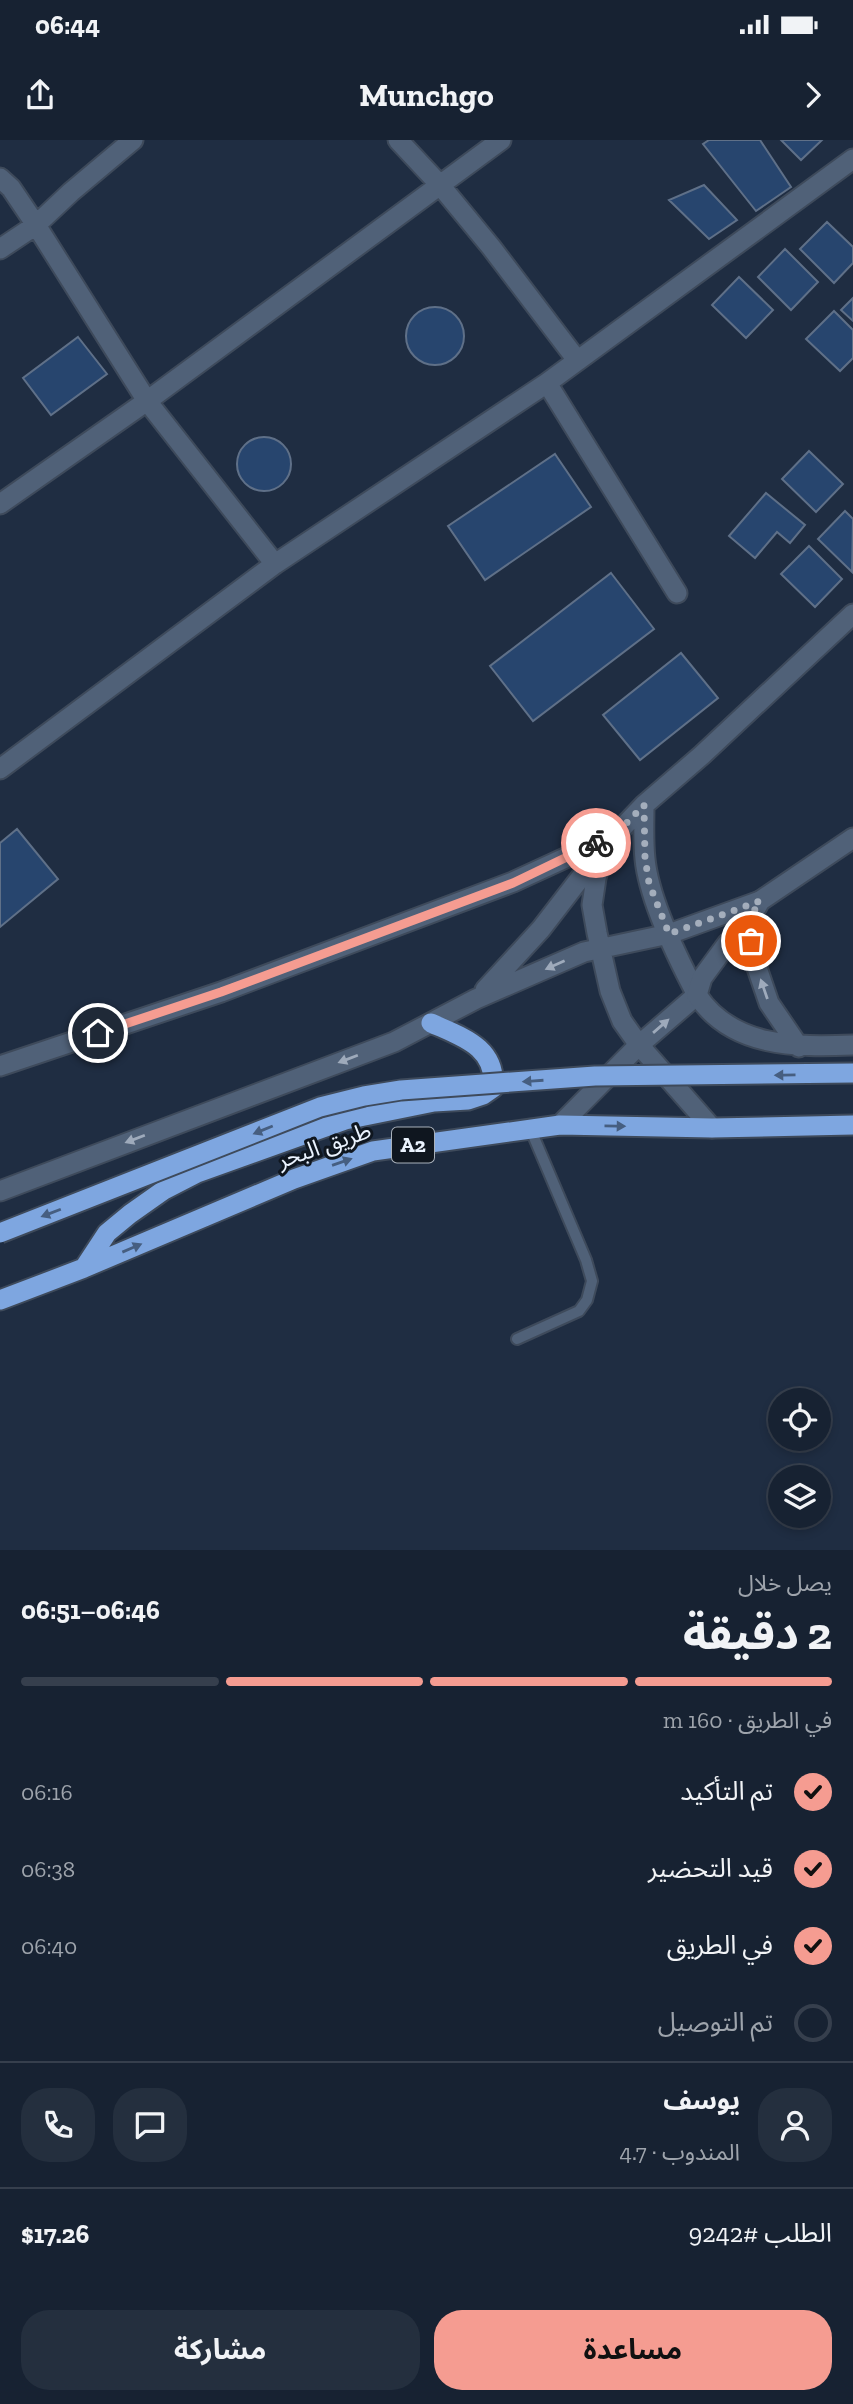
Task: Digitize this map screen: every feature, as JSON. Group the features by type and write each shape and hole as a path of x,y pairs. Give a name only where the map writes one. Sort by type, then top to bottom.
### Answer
{"highway":[{"path":"84,1268 107,1233 122,1220 163,1190 197,1173 345,1120 434,1102 468,1100 484,1095 493,1088 492,1064 478,1048 463,1037 431,1023"},
{"name":"طريق البحر","path":"0,1233 320,1107 363,1096 401,1090 595,1076 853,1073"},
{"name":"طريق البحر","path":"0,1300 84,1268 294,1179 373,1151 560,1125 712,1128 853,1125"}],"street":[{"path":"0,250 36,225 133,140"},
{"path":"398,140 440,185 491,247 577,360"},
{"path":"0,504 147,401 500,140"},
{"path":"0,769 275,564 547,383 853,159"},
{"path":"0,178 11,188 36,225 147,401 275,564"},
{"path":"547,383 677,593"},
{"path":"476,999 541,929 610,840 644,805 713,745 853,614"},
{"path":"644,805 645,858 649,883 669,934 705,1007 726,1025 764,1041 799,1047 853,1045"},
{"path":"0,1191 394,1042 476,999 584,952 669,934 760,901 853,838"},
{"path":"610,840 592,894 592,905 600,948 617,1009 639,1045 712,1128"},
{"path":"0,1066 221,992 513,883 610,840"},
{"path":"560,1125 639,1045 697,995 702,978 727,944 747,923 760,901"},
{"path":"747,923 754,959 769,1003 799,1047"}],"lane":[{"path":"517,1339 579,1311 587,1300 592,1281 586,1260 530,1128"}],"building":[{"path":"709,140 760,140 791,187 756,211 703,144"},
{"path":"781,140 822,140 801,160"},
{"path":"704,185 737,220 709,239 669,200"},
{"path":"827,222 853,247 853,263 834,283 800,249"},
{"path":"785,249 818,282 791,310 758,277"},
{"path":"739,277 773,310 746,338 712,305"},
{"path":"853,298 853,321 841,310"},
{"path":"435,307 446,309 459,320 464,336 462,347 451,360 435,365 424,363 411,352 406,336 408,325 419,312"},
{"path":"834,311 853,330 853,358 840,371 806,339"},
{"path":"78,337 107,374 51,415 23,378"},
{"path":"264,437 283,445 291,464 283,483 264,491 245,483 237,464 245,445"},
{"path":"809,451 843,484 816,512 782,479"},
{"path":"555,454 591,507 485,580 448,526"},
{"path":"766,493 805,525 790,543 777,532 755,558 729,536"},
{"path":"845,511 853,519 852,572 818,539"},
{"path":"809,546 842,579 815,607 781,574"},
{"path":"611,573 654,629 533,721 490,666"},
{"path":"681,653 718,698 640,760 603,715"},
{"path":"17,829 58,879 0,927 0,843"}],"way so far":[{"path":"596,843 616,834 644,805 645,858 649,883 669,934 760,901 747,923 751,941"}],"route":[{"path":"98,1033 221,992 513,883 596,843"}]}
